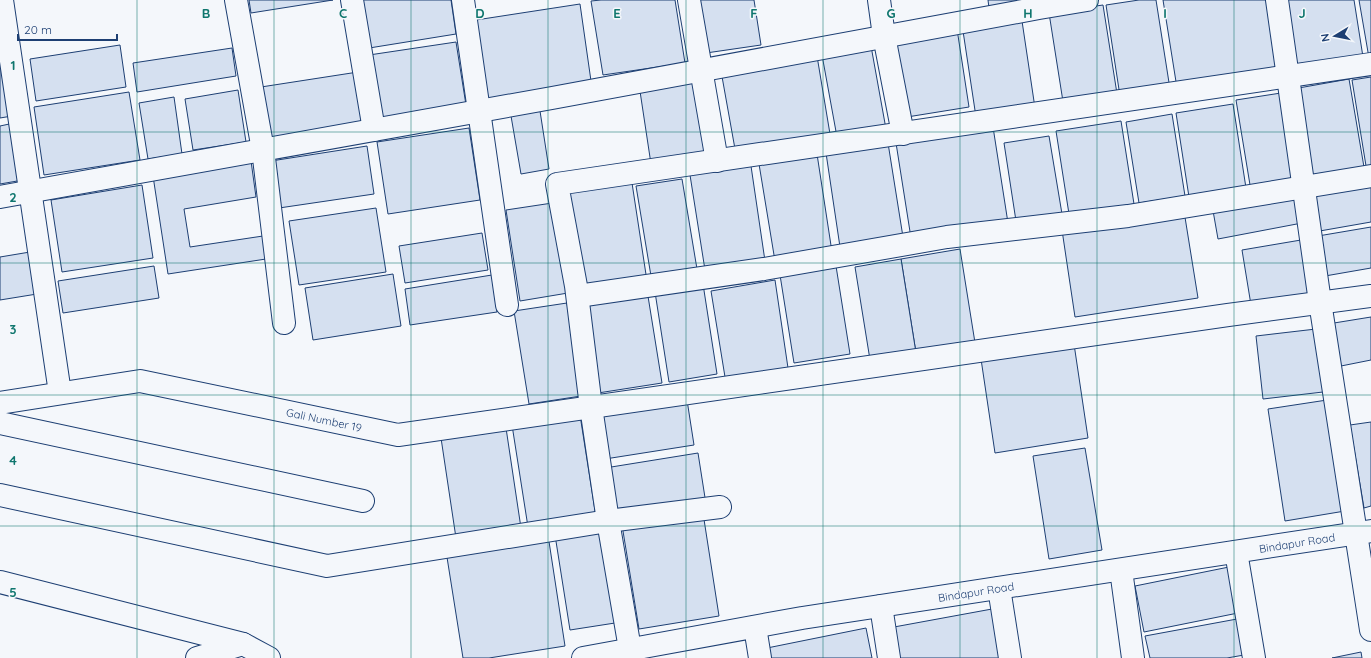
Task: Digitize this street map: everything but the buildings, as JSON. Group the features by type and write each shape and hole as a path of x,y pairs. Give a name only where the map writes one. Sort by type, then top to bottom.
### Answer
{"street":[{"path":"2,0 60,393"},
{"path":"236,0 263,150 284,323"},
{"path":"352,0 374,130"},
{"path":"463,0 507,305"},
{"path":"689,0 717,161"},
{"path":"879,0 884,36 903,134"},
{"path":"0,197 1087,0"},
{"path":"1277,0 1320,302 1364,532 1371,630"},
{"path":"638,652 608,521 590,407 578,296 557,184 1371,64"},
{"path":"578,296 764,269 947,237 1128,216 1371,176"},
{"name":"Gali Number 19","path":"0,403 140,381 398,435 1320,302 1371,296"},
{"path":"0,422 363,501"},
{"path":"0,495 327,566 608,521 720,507"},
{"name":"Bindapur Road","path":"583,658 638,652 755,627 881,606 1364,532"},
{"path":"1236,552 1254,658"},
{"path":"1121,570 1133,658"},
{"path":"0,582 243,644 269,658"},
{"path":"999,588 1010,658"},
{"path":"881,606 889,658"},
{"path":"755,627 760,658"},
{"path":"197,658 243,644"}]}
